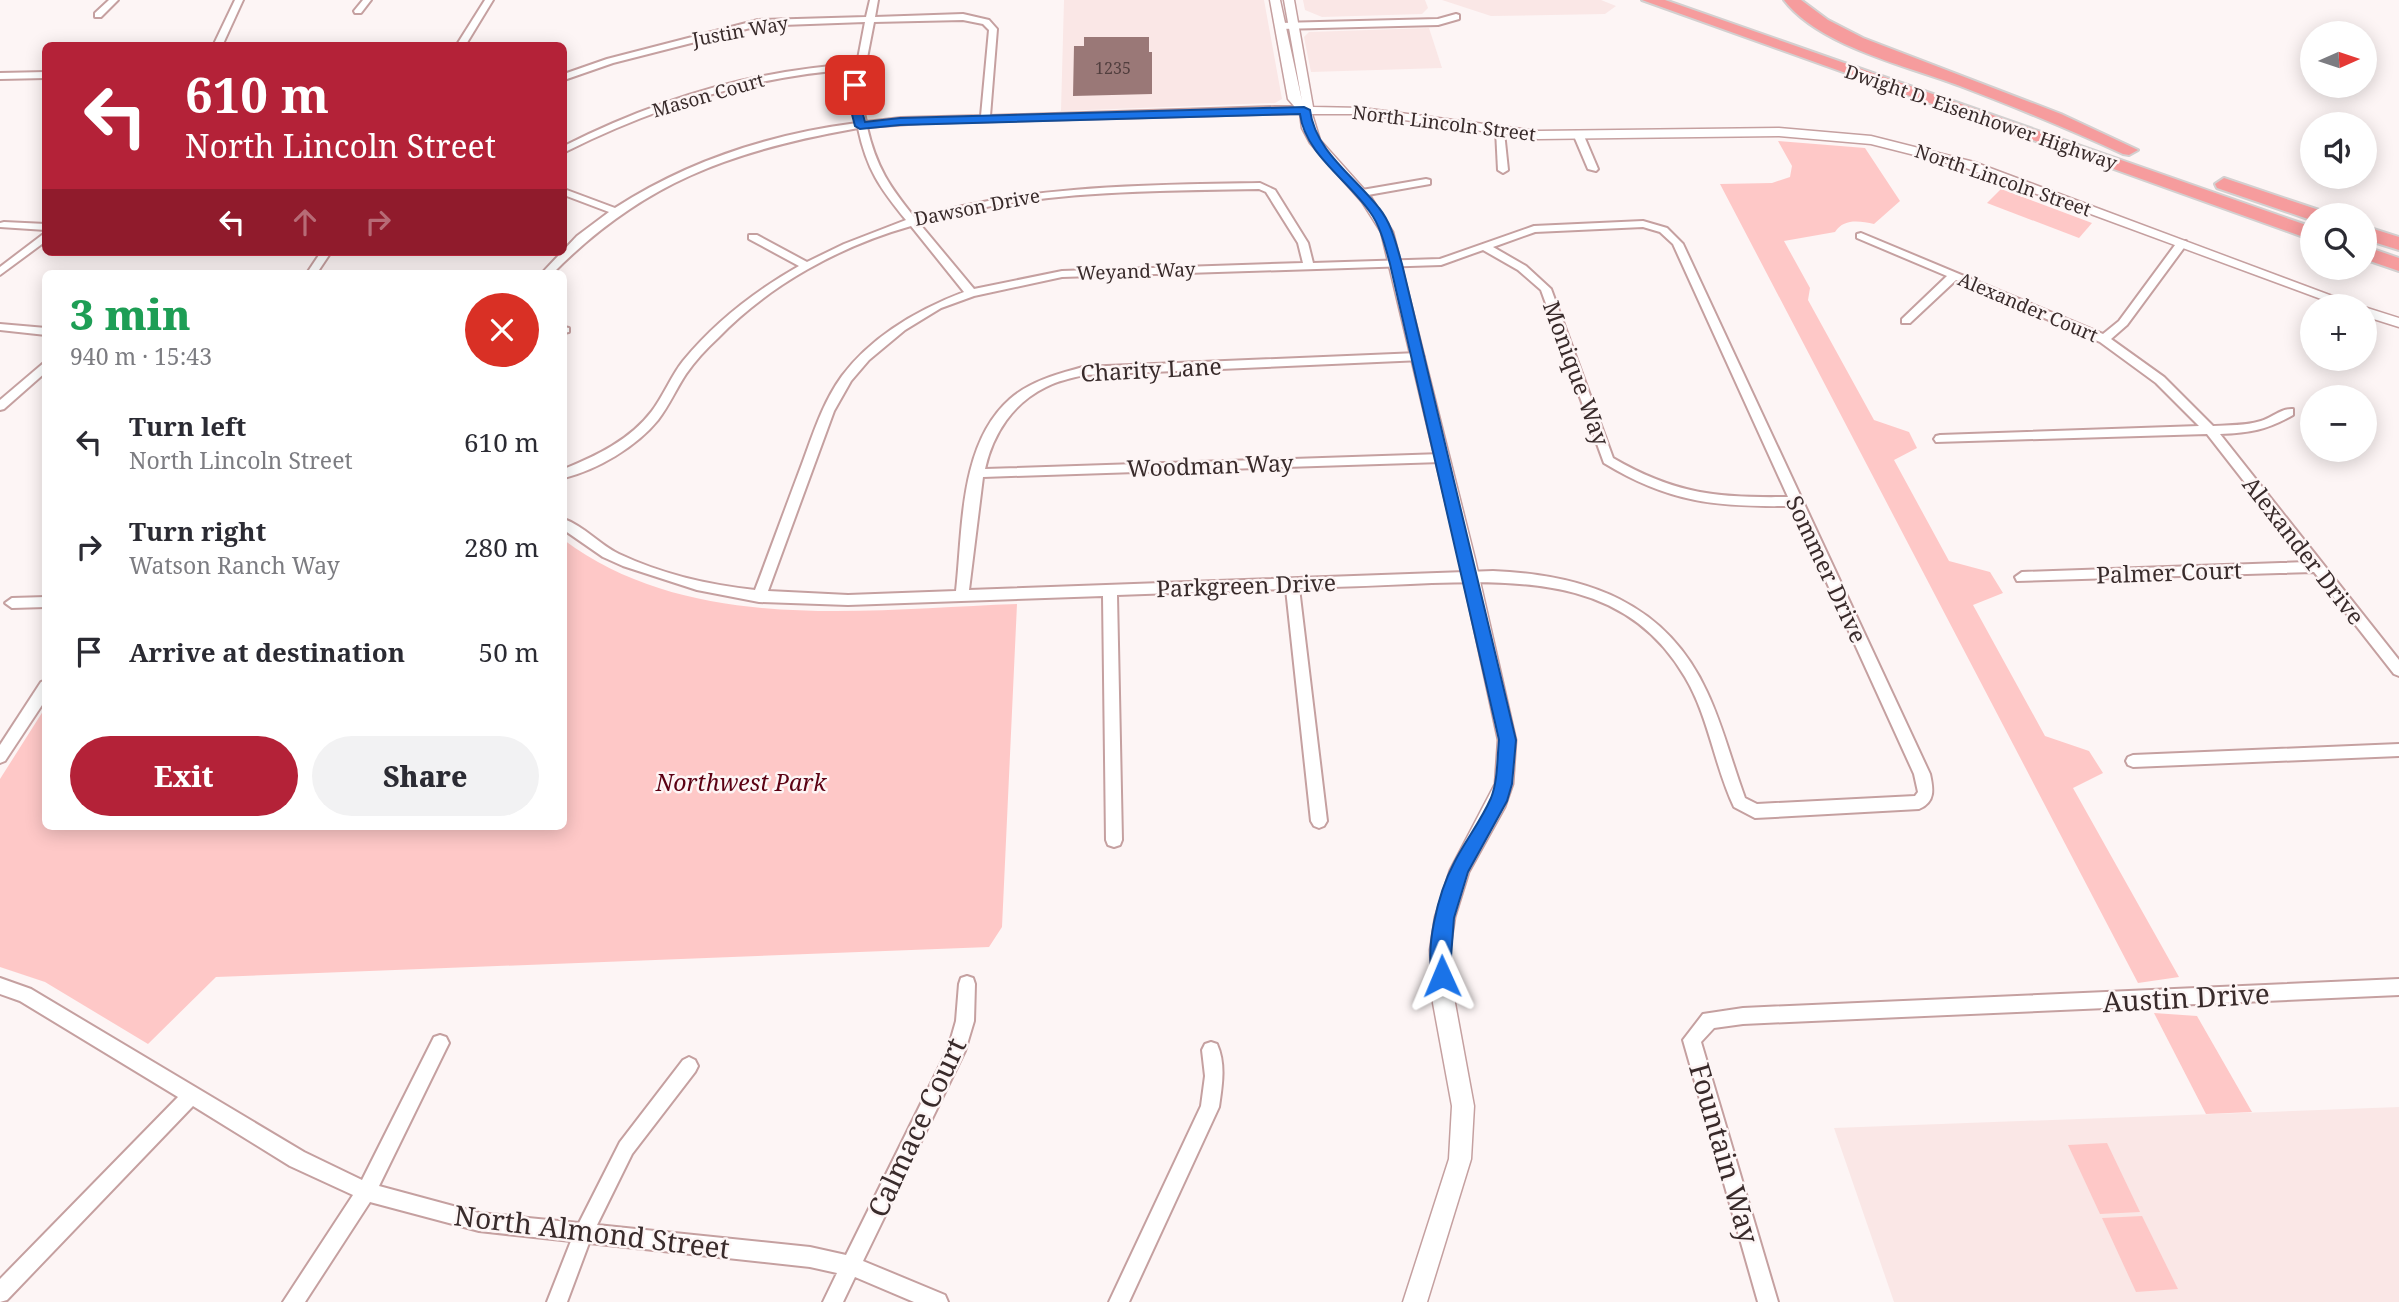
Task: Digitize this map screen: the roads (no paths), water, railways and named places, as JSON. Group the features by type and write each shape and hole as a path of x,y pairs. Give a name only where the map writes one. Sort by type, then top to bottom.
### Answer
{"highway":[{"name":"Dwight D. Eisenhower Highway","path":"1650,0 2300,230"},
{"name":"Dwight D. Eisenhower Highway","path":"1697,0 2300,210"},
{"path":"1792,0 1812,17 1849,37 2080,127 2129,150"},
{"path":"2377,236 2399,244"},
{"path":"2377,257 2399,265"}],"street":[{"path":"98,15 114,0"},
{"path":"219,42 239,0"},
{"path":"358,11 367,0"},
{"path":"463,42 489,0"},
{"path":"874,0 855,103 860,126 883,185 971,293"},
{"path":"1275,0 1294,99 1304,110"},
{"path":"1289,0 1308,101 1304,110 1306,124 1319,146 1362,193 1387,232 1502,705 1507,755 1498,801 1460,870 1444,918 1440,950 1443,990 1462,1106 1460,1159 1415,1302"},
{"name":"Justin Way","path":"567,77 610,61 758,23 963,17 986,22 993,29 985,119"},
{"path":"1280,26 1438,22 1456,17"},
{"name":"Mason Court","path":"567,148 634,116 727,87 803,70 860,66"},
{"path":"3,79 42,75"},
{"name":"North Lincoln Street","path":"567,254 617,212 680,177 744,152 801,136 860,126 985,119 1304,110 1374,112 1499,132 1579,136 1779,132 1850,137 1970,165 2320,294"},
{"path":"1499,132 1503,170"},
{"path":"1579,136 1593,169"},
{"path":"1362,193 1426,182"},
{"name":"Dawson Drive","path":"567,473 598,460 632,438 652,419 687,365 726,323 804,265 910,220 983,202 1059,191 1260,186 1270,190 1303,243 1309,266"},
{"path":"567,193 617,212"},
{"name":"Weyand Way","path":"759,597 828,411 846,379 865,356 901,328 937,306 971,293 1062,274 1441,262 1485,247 1499,239 1534,229 1643,224 1671,233 1678,244"},
{"path":"4,225 42,227"},
{"name":"Alexander Court","path":"1861,236 2104,339 2160,380 2210,430"},
{"path":"753,237 804,265"},
{"path":"0,272 42,238"},
{"path":"2104,339 2123,323 2182,243"},
{"name":"Sommer Drive","path":"1678,244 1922,774 1926,793 1919,802 1819,807"},
{"name":"Monique Way","path":"1485,247 1522,268 1546,289 1608,460 1661,489 1693,499 1719,503 1797,501"},
{"name":"North Lincoln Street","path":"550,270 564,256"},
{"path":"1906,321 1955,275"},
{"path":"2377,315 2399,323"},
{"path":"0,327 42,332"},
{"name":"Charity Lane","path":"962,596 967,531 986,441 1007,408 1022,393 1058,376 1113,369 1418,357"},
{"path":"0,407 42,369"},
{"path":"1940,439 2210,430 2268,424 2290,412"},
{"name":"Alexander Drive","path":"2210,430 2399,670"},
{"name":"Woodman Way","path":"979,472 1442,458"},
{"name":"Parkgreen Drive","path":"567,526 609,555 675,580 759,597 848,600 1471,577 1531,576 1566,582 1595,592 1627,608 1657,631 1682,659 1699,694 1739,802 1755,811 1819,807"},
{"name":"Palmer Court","path":"2022,577 2317,568"},
{"path":"1292,583 1319,821"},
{"path":"1110,590 1114,840"},
{"path":"12,603 42,602"},
{"path":"0,757 42,692"},
{"path":"2133,761 2399,750"},
{"name":"Calmace Court","path":"834,1302 956,1051 965,1021 967,984"},
{"name":"North Almond Street","path":"0,986 25,995 297,1159 366,1192 479,1222 582,1236 784,1253 851,1266 938,1302"},
{"name":"Austin Drive","path":"1973,1007 2399,987"},
{"name":"Fountain Way","path":"1768,1302 1692,1040 1709,1020 1743,1016 1973,1007"},
{"path":"293,1302 366,1192 440,1043"},
{"path":"1119,1302 1210,1107 1214,1076 1211,1050"},
{"path":"557,1302 582,1236 625,1151 647,1116 689,1066"},
{"path":"0,1293 191,1096"}],"park label":[{"name":"Northwest Park","path":"741,782"}]}
